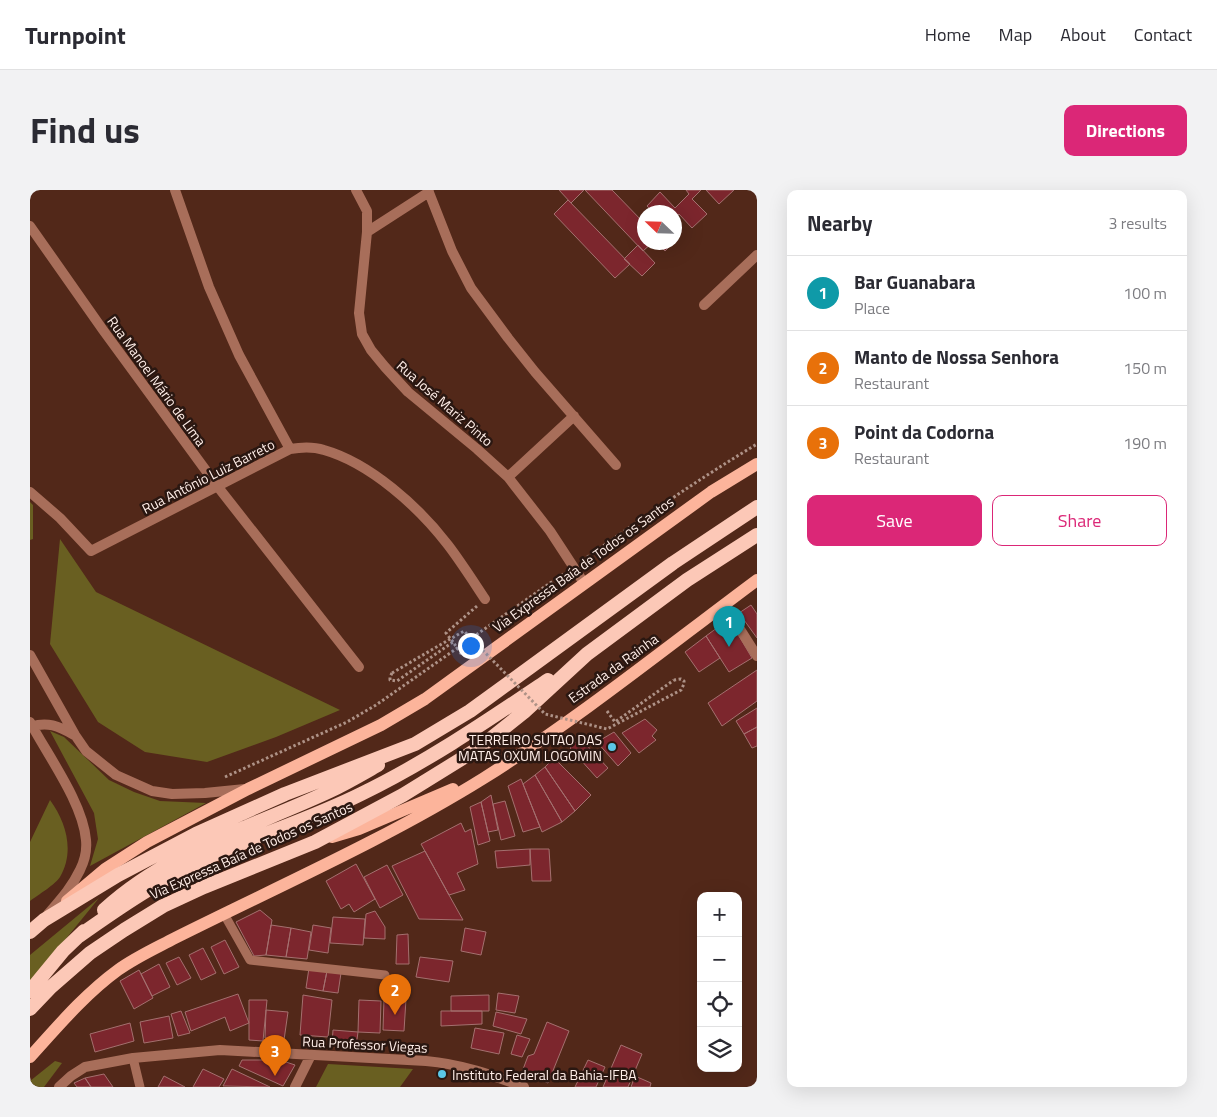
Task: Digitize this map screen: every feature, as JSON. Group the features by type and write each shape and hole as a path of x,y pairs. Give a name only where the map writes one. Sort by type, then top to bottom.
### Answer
{"highway":[{"name":"Via Expressa Baía de Todos os Santos","path":"30,932 44,920 118,875 212,827 285,794 415,744 470,712 673,563 757,507"},
{"name":"Via Expressa Baía de Todos os Santos","path":"30,1009 51,987 90,953 163,906 204,887 315,842 404,795 479,748 524,712 587,654 687,580 757,535"},
{"path":"78,936 145,890 208,857 359,796 401,774 452,744 587,654"},
{"path":"30,990 63,951 125,891 173,861 330,791 415,744"}],"main road":[{"name":"Via Expressa Baía de Todos os Santos","path":"44,920 105,869 147,842 248,789 381,725 425,699 711,492 757,464"},
{"name":"Estrada da Rainha","path":"485,777 599,698 757,580"},
{"path":"315,842 359,829 485,777"},
{"path":"30,1056 66,1016 118,971 144,954 397,828 485,777"}],"street":[{"path":"175,190 209,287 239,355 290,449"},
{"name":"Rua José Mariz Pinto","path":"356,190 367,211 367,232 359,313 362,334 371,350 408,392 508,477 550,531 584,583"},
{"path":"367,232 429,191 452,251 471,288 508,338 616,465"},
{"name":"Rua Manoel Mário de Lima","path":"30,226 103,330 218,487 359,667"},
{"path":"704,305 757,255"},
{"path":"508,477 574,416"},
{"name":"Rua Antônio Luiz Barreto","path":"30,492 60,518 91,551 290,449 306,447 323,449 364,468 388,485 415,509 447,544 486,599"},
{"path":"724,604 757,656"},
{"path":"30,655 86,751 116,775 152,791 172,794 248,789"},
{"path":"44,920 72,886 85,855 86,841 78,810 31,725 50,724 75,735"},
{"name":"Rua Professor Viegas","path":"59,1087 85,1067 133,1058 220,1050 452,1063 524,1087"},
{"path":"295,1087 311,1056"}],"lane":[{"path":"224,914 250,960 385,975"},
{"path":"133,1058 140,1087"}],"path":[{"path":"219,779 347,722 376,705 664,503 719,466 757,444"},
{"path":"458,648 446,633 486,599"},
{"path":"453,642 397,681 390,680 392,673 464,631 545,714 607,729 681,690 684,681 681,679 674,680 615,722 599,698"}],"shaded area":[{"path":"30,502 33,505 33,539 30,540"},
{"path":"60,539 96,592 340,710 276,737 207,762 145,752 98,722 50,644"},
{"path":"50,731 64,737 109,780 134,792 160,801 206,803 90,866 98,839 94,813"},
{"path":"50,800 56,809 67,837 67,857 65,867 58,880 30,901 30,842"},
{"path":"99,898 30,983 30,955"},
{"path":"55,1061 62,1063 44,1087 30,1087 30,1081"},
{"path":"328,1064 413,1069 400,1087 316,1087"}],"building":[{"path":"559,190 584,190 571,203"},
{"path":"585,190 612,190 637,216 637,245"},
{"path":"686,190 701,190 692,199 707,214 692,228 682,217 682,205 678,205 689,194"},
{"path":"706,190 734,190 719,204"},
{"path":"660,192 672,205 648,205"},
{"path":"568,200 630,264 615,278 554,214"},
{"path":"637,246 637,250 643,250 655,263 642,276 624,259"},
{"path":"751,605 757,614 757,638 739,613"},
{"path":"729,619 752,658 729,672 706,636"},
{"path":"706,636 720,658 699,672 685,652"},
{"path":"757,670 757,701 722,726 708,703"},
{"path":"757,708 757,727 744,734 736,721"},
{"path":"645,719 657,730 652,736 656,740 639,753 622,733"},
{"path":"757,727 757,746 752,748 744,734"},
{"path":"614,732 631,753 618,766 597,742"},
{"path":"580,738 608,768 597,778 570,748"},
{"path":"554,758 591,795 575,811 545,767"},
{"path":"545,767 575,811 562,822 535,775"},
{"path":"535,775 562,822 542,832 523,784"},
{"path":"521,779 540,827 523,832 508,786"},
{"path":"491,795 498,830 488,832 481,802"},
{"path":"505,801 515,836 501,840 493,804"},
{"path":"481,802 490,841 478,845 470,807"},
{"path":"461,823 465,832 471,829 478,864 457,873 465,890 449,895 421,844"},
{"path":"530,849 530,865 497,868 495,851"},
{"path":"530,849 549,849 551,881 532,881"},
{"path":"425,851 463,920 419,919 392,866"},
{"path":"356,864 375,899 354,912 349,904 341,909 326,881"},
{"path":"387,865 403,895 380,908 364,877"},
{"path":"260,910 272,920 266,955 254,956 236,922"},
{"path":"375,911 385,927 385,939 364,938 366,914"},
{"path":"333,917 365,919 363,945 330,943"},
{"path":"271,925 291,928 286,957 266,955"},
{"path":"313,925 331,928 328,953 309,950"},
{"path":"291,928 311,932 307,959 286,957"},
{"path":"465,928 486,932 481,955 461,951"},
{"path":"408,934 409,964 396,964 397,935"},
{"path":"225,940 239,967 224,974 211,947"},
{"path":"203,948 216,973 201,980 189,955"},
{"path":"179,957 191,978 177,985 166,963"},
{"path":"420,957 453,961 449,982 416,977"},
{"path":"159,964 170,987 152,996 141,974"},
{"path":"309,968 327,971 323,991 306,988"},
{"path":"139,970 153,998 134,1009 120,981"},
{"path":"327,971 341,973 338,993 323,991"},
{"path":"498,993 519,996 515,1013 496,1010"},
{"path":"238,994 249,1023 230,1031 225,1017 191,1031 185,1012"},
{"path":"303,995 332,1000 328,1037 300,1035"},
{"path":"489,995 489,1011 451,1011 451,996"},
{"path":"384,999 406,999 404,1031 383,1030"},
{"path":"249,1000 267,1000 263,1041 249,1040"},
{"path":"359,1000 381,1001 380,1033 358,1032"},
{"path":"266,1010 288,1012 284,1040 265,1038"},
{"path":"181,1011 190,1033 178,1036 171,1014"},
{"path":"441,1011 482,1011 482,1024 441,1026"},
{"path":"496,1012 527,1019 521,1034 493,1026"},
{"path":"169,1016 173,1038 144,1043 140,1022"},
{"path":"547,1022 569,1031 548,1083 522,1072 528,1056 534,1054"},
{"path":"130,1023 134,1041 95,1052 90,1034"},
{"path":"475,1028 504,1033 499,1054 471,1048"},
{"path":"333,1030 358,1032 356,1047 332,1044"},
{"path":"517,1035 530,1039 522,1057 511,1054"},
{"path":"621,1045 642,1054 628,1087 603,1087"},
{"path":"242,1060 280,1060 295,1065 283,1086 239,1066"},
{"path":"588,1060 605,1067 596,1087 575,1087"},
{"path":"203,1069 224,1079 219,1087 193,1087"},
{"path":"232,1069 270,1087 223,1086"},
{"path":"104,1074 113,1087 91,1087 85,1078"},
{"path":"164,1076 185,1087 158,1087"},
{"path":"635,1076 651,1083 650,1087 631,1087"},
{"path":"85,1078 91,1087 77,1087 74,1083"}],"place":[{"name":"Bar Guanabara","path":"729,647"},
{"name":"TERREIRO SUTAO DAS MATAS OXUM LOGOMIN","path":"612,747"},
{"name":"Manto de Nossa Senhora","path":"395,1015"},
{"name":"Instituto Federal da Bahia-IFBA","path":"442,1074"},
{"name":"Point da Codorna","path":"275,1076"}]}
